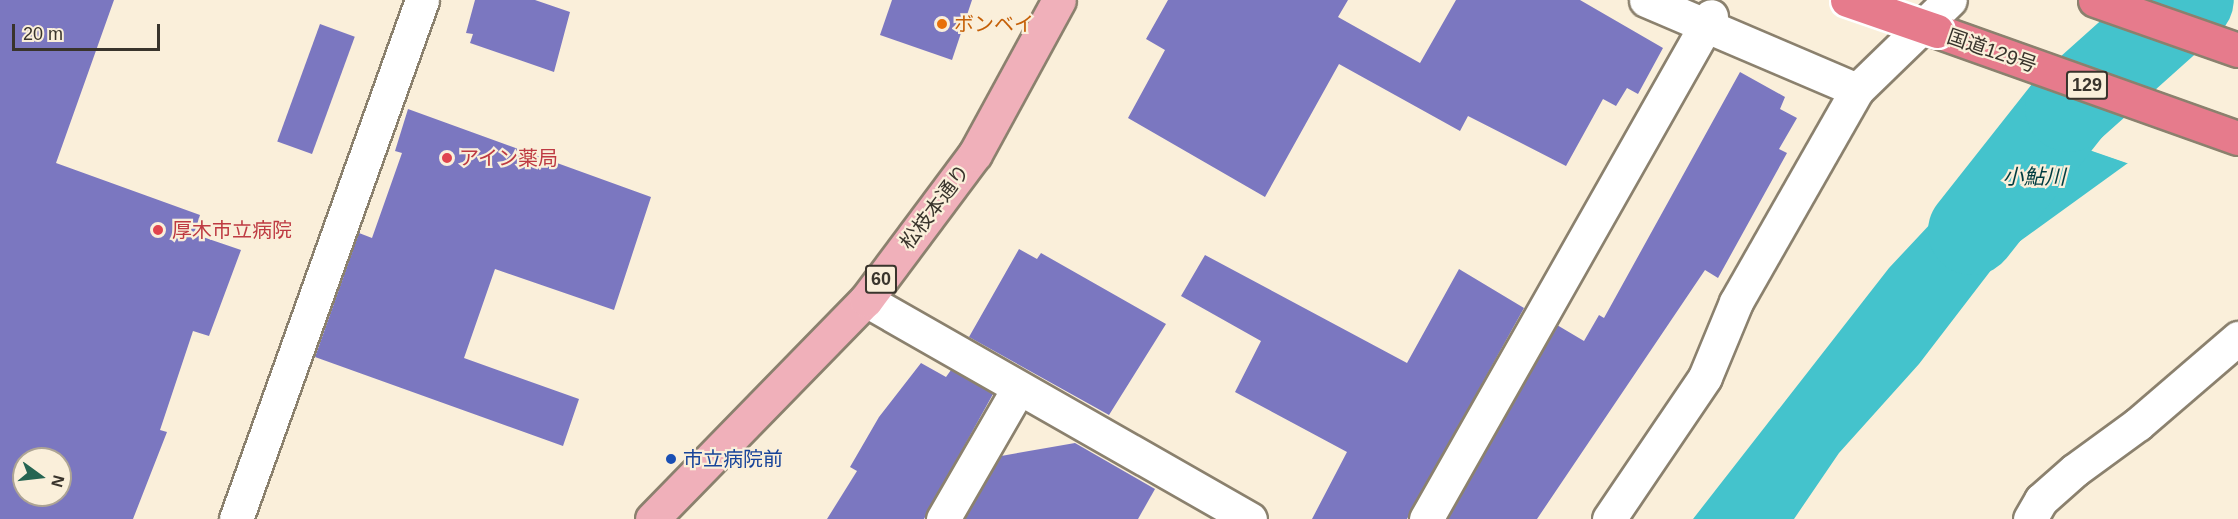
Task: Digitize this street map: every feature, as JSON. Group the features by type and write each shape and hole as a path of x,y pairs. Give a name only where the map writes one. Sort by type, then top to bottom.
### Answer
{"highway":[{"name":"国道129号","path":"1847,0 2238,138"},
{"path":"2095,0 2238,50"}],"main road":[{"name":"松枝本通り","path":"652,519 866,300 975,154 1059,0"}],"street":[{"path":"236,519 422,0"},
{"path":"1646,0 1709,20 1758,50 1857,90"},
{"path":"1609,519 1705,377 1746,282 1857,90 1950,0"},
{"path":"1426,519 1709,20"},
{"path":"866,300 1018,389 1250,519"},
{"path":"2030,519 2041,500 2075,470 2238,338"},
{"path":"943,519 1018,389"}],"water":[{"name":"小鮎川","path":"2022,126 2128,163 2005,252 1919,364 1839,453 1794,519 1693,519 1889,268"}],"pier":[{"path":"2023,123 2129,159 2128,163 2022,127"}],"building":[{"path":"0,0 114,0 56,163 200,215 194,234 241,250 209,336 193,331 160,430 167,432 133,519 0,519"},
{"path":"475,0 535,0 570,12 554,72 470,43 473,34 466,33"},
{"path":"892,0 972,0 952,60 880,35"},
{"path":"1168,0 1348,0 1338,17 1420,63 1456,0 1580,0 1663,48 1638,94 1627,88 1616,106 1603,99 1566,166 1468,116 1460,131 1339,64 1265,197 1128,118 1165,50 1146,39"},
{"path":"320,24 355,37 312,154 277,141"},
{"path":"1740,72 1785,97 1780,109 1797,118 1779,149 1787,153 1718,278 1705,270 1537,519 1448,519 1557,325 1584,341 1599,315 1604,318"},
{"path":"408,109 651,197 614,310 495,269 464,358 579,399 563,446 315,357 359,233 372,238 402,153 395,151"},
{"path":"1019,249 1037,259 1041,253 1166,324 1109,415 969,337"},
{"path":"1205,255 1407,363 1459,269 1524,308 1407,519 1312,519 1347,452 1235,392 1261,341 1181,296"},
{"path":"921,363 946,377 951,370 993,394 924,519 827,519 857,471 850,467 879,417"},
{"path":"1075,443 1155,489 1138,519 965,519 1001,456"}],"waterway":[{"name":"小鮎川","path":"1972,231 2069,108 2190,0"}],"place":[{"name":"ボンベイ","path":"942,24"},
{"name":"アイン薬局","path":"447,158"},
{"name":"厚木市立病院","path":"158,230"},
{"name":"市立病院前","path":"671,459"}]}
